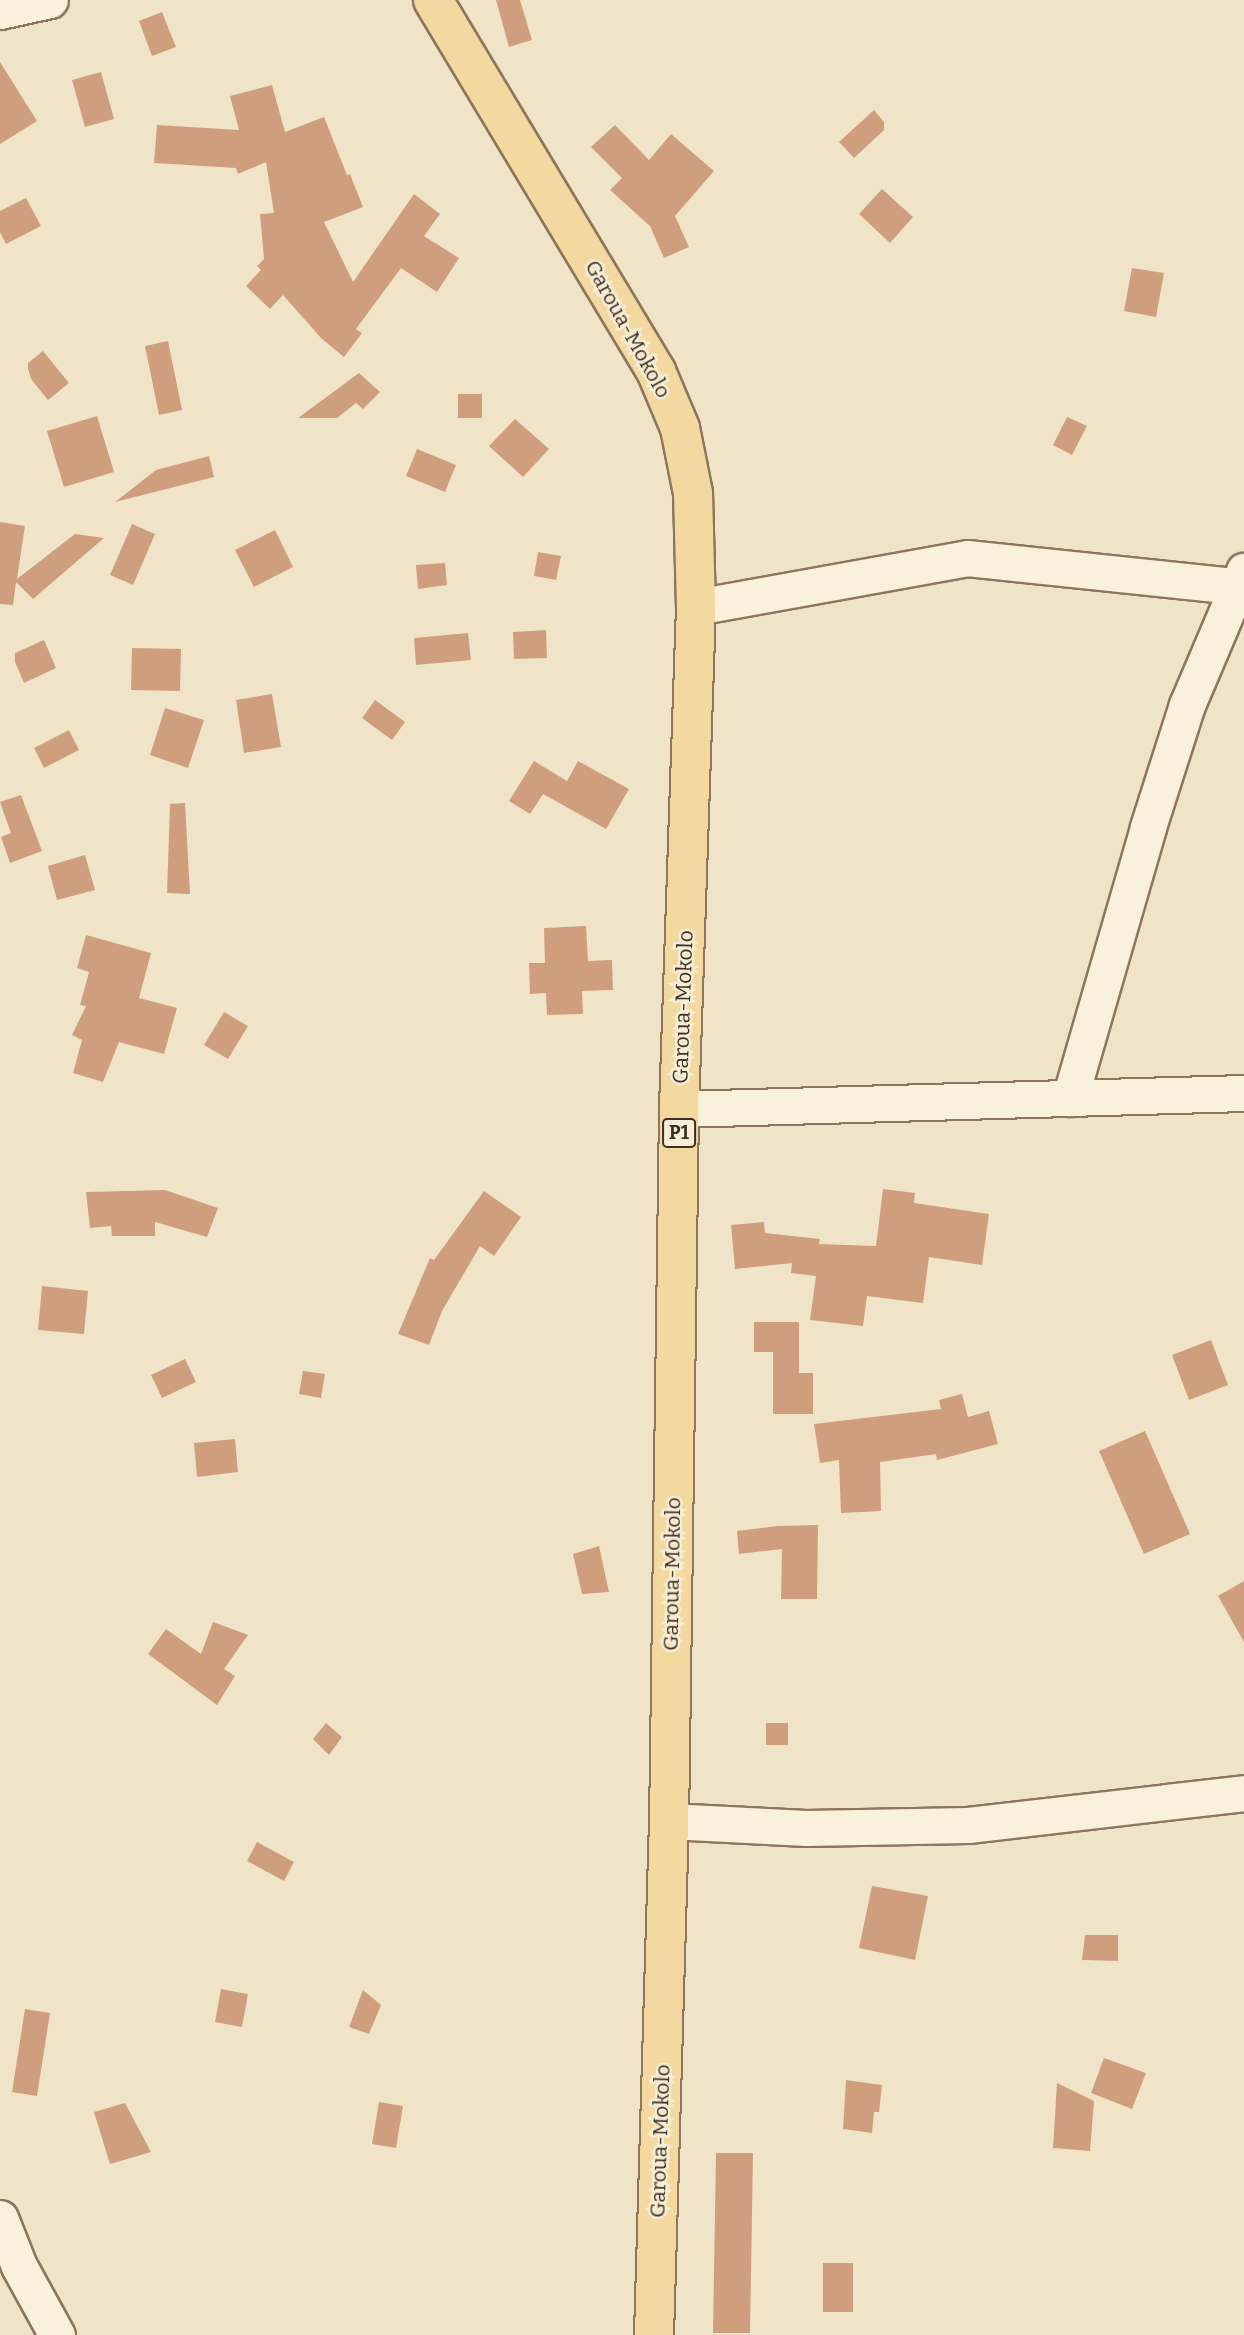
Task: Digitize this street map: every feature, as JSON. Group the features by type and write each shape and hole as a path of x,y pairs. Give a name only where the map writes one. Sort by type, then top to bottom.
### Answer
{"main road":[{"name":"Garoua-Mokolo","path":"433,0 656,371 680,428 689,462 696,607 679,1109 668,1821 654,2335"}],"street":[{"path":"0,12 50,0"},
{"path":"696,607 967,558 1242,582 1183,718 1148,827 1070,1098"},
{"path":"679,1109 1244,1093"},
{"path":"668,1821 806,1828 968,1825 1244,1793"},
{"path":"0,2218 19,2266 57,2335"}],"building":[{"path":"496,0 520,0 532,40 509,47"},
{"path":"162,12 176,47 152,56 139,21"},
{"path":"0,62 37,121 0,144"},
{"path":"101,72 114,119 85,127 72,80"},
{"path":"272,85 285,132 324,117 347,175 350,174 363,207 324,222 353,282 414,194 440,214 424,236 459,258 437,292 401,268 356,329 362,333 344,357 321,338 283,295 270,309 246,286 261,270 257,266 264,259 260,214 274,213 266,162 238,174 236,168 154,163 157,125 239,130 230,96"},
{"path":"874,110 884,122 884,130 854,158 839,142"},
{"path":"615,125 649,160 671,134 714,171 675,216 689,247 664,258 650,226 610,190 622,178 591,147"},
{"path":"882,189 913,217 890,243 859,214"},
{"path":"26,198 41,226 6,244 0,232 0,211"},
{"path":"1132,268 1164,273 1156,317 1124,311"},
{"path":"168,341 182,410 159,415 145,346"},
{"path":"43,351 69,383 48,400 31,379 28,369 28,363"},
{"path":"359,373 380,392 363,409 356,403 337,418 298,418"},
{"path":"458,394 482,394 482,418 458,418"},
{"path":"97,416 114,472 64,487 47,431"},
{"path":"1067,417 1087,426 1072,455 1053,445"},
{"path":"515,419 549,449 523,477 489,446"},
{"path":"417,449 456,465 445,492 406,476"},
{"path":"209,456 214,477 115,502 156,470"},
{"path":"0,522 25,526 17,579 75,534 104,538 33,599 16,582 13,605 0,604"},
{"path":"132,524 155,534 133,585 110,575"},
{"path":"275,530 293,567 254,587 235,550"},
{"path":"538,552 561,556 556,580 534,576"},
{"path":"445,563 447,585 418,589 416,565"},
{"path":"546,630 547,658 514,659 513,632"},
{"path":"468,633 471,660 416,665 414,638"},
{"path":"44,640 56,668 24,683 15,662 15,653"},
{"path":"132,648 181,649 180,691 131,690"},
{"path":"272,694 281,747 244,753 236,700"},
{"path":"375,700 405,722 392,740 362,718"},
{"path":"165,708 204,720 188,768 150,755"},
{"path":"69,730 79,750 44,768 34,748"},
{"path":"534,761 567,781 578,761 629,789 606,829 543,794 530,814 509,801"},
{"path":"21,795 42,851 10,863 1,837 11,833 0,802"},
{"path":"185,803 190,894 167,893 170,804"},
{"path":"85,855 95,890 57,900 48,866"},
{"path":"586,926 588,961 612,960 613,990 582,991 583,1014 547,1015 546,993 530,994 529,963 545,963 544,928"},
{"path":"86,935 151,953 139,998 177,1008 164,1054 119,1042 103,1082 73,1073 82,1040 72,1035 86,1006 80,1005 89,972 77,968"},
{"path":"224,1012 248,1026 228,1059 204,1045"},
{"path":"883,1189 915,1193 914,1203 989,1214 982,1265 929,1257 923,1303 867,1296 863,1326 810,1320 816,1276 791,1273 792,1263 735,1269 731,1225 764,1222 765,1233 820,1239 819,1244 876,1246"},
{"path":"165,1190 218,1208 207,1237 155,1222 155,1236 112,1236 111,1226 90,1228 86,1192"},
{"path":"484,1191 521,1217 494,1256 480,1246 442,1311 429,1345 398,1334 430,1258 434,1260"},
{"path":"42,1286 88,1291 84,1334 38,1330"},
{"path":"754,1322 799,1322 799,1373 813,1373 813,1414 773,1414 773,1352 754,1352"},
{"path":"1211,1340 1228,1385 1189,1400 1172,1355"},
{"path":"185,1359 196,1382 162,1398 151,1375"},
{"path":"303,1371 325,1374 321,1398 299,1394"},
{"path":"962,1394 968,1417 989,1411 998,1444 937,1460 936,1454 880,1462 881,1511 841,1513 839,1460 820,1463 814,1424 941,1409 939,1400"},
{"path":"1145,1431 1190,1534 1144,1554 1099,1451"},
{"path":"235,1439 238,1472 197,1477 194,1443"},
{"path":"818,1525 817,1599 781,1599 782,1549 739,1554 737,1531"},
{"path":"599,1546 609,1592 582,1594 573,1554"},
{"path":"1244,1581 1244,1642 1218,1596"},
{"path":"213,1622 248,1635 224,1669 235,1676 217,1705 148,1654 166,1629 201,1654"},
{"path":"326,1723 342,1737 329,1755 313,1739"},
{"path":"766,1723 788,1723 788,1745 766,1745"},
{"path":"257,1842 294,1862 284,1881 247,1861"},
{"path":"872,1886 928,1896 915,1960 859,1948"},
{"path":"1085,1935 1118,1935 1118,1961 1082,1960"},
{"path":"221,1989 248,1994 242,2027 215,2022"},
{"path":"363,1990 381,2005 369,2034 349,2027"},
{"path":"25,2009 50,2013 37,2096 12,2092"},
{"path":"1104,2058 1146,2073 1132,2109 1091,2093"},
{"path":"846,2080 882,2085 879,2112 874,2112 872,2133 843,2129"},
{"path":"1057,2083 1094,2101 1090,2151 1053,2148"},
{"path":"379,2102 403,2106 396,2148 372,2144"},
{"path":"125,2103 151,2152 110,2164 94,2112"},
{"path":"716,2153 753,2153 750,2333 713,2333"},
{"path":"823,2263 853,2263 853,2312 823,2312"}]}
